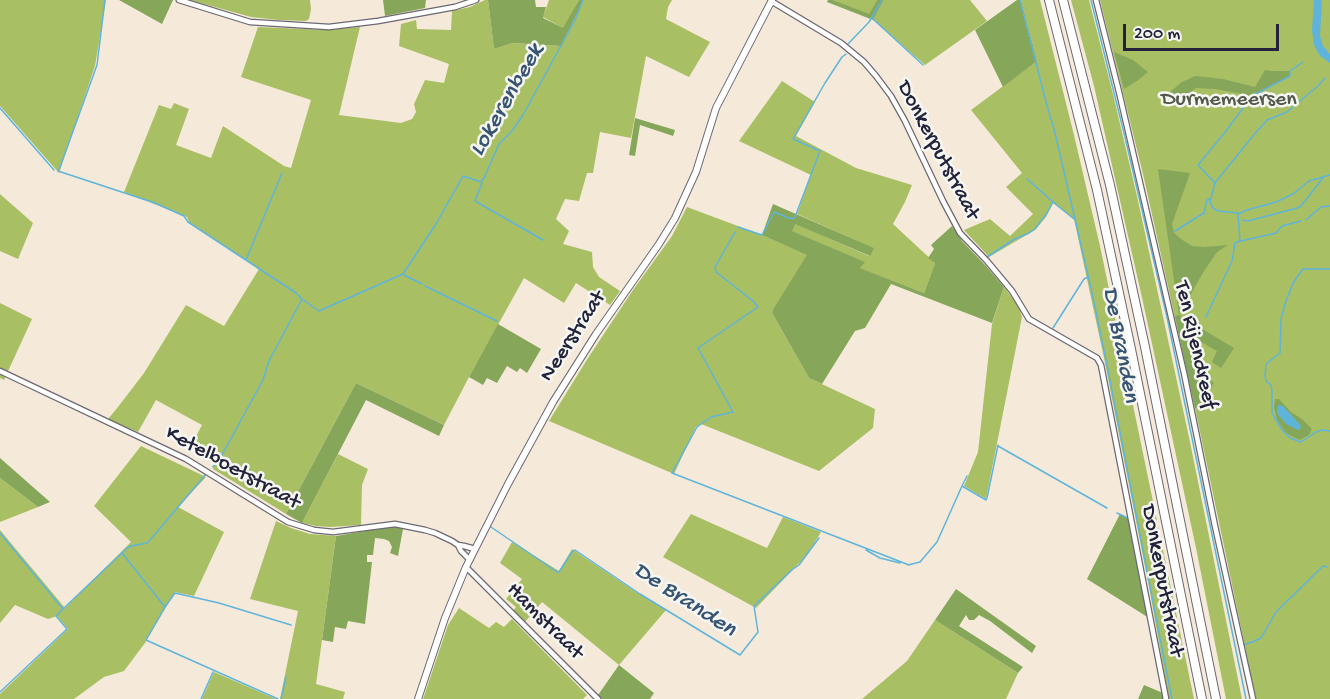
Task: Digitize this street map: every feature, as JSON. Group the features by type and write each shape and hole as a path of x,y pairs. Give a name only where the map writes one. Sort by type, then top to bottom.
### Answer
{"highway":[{"path":"1049,0 1099,201 1202,699"},
{"path":"1063,0 1113,197 1216,699"}],"street":[{"path":"179,0 250,22 329,27 455,7 476,0"},
{"name":"Ten Rijendreef","path":"1096,0 1184,373 1215,526 1254,699"},
{"name":"Neerstraat","path":"418,699 445,618 475,549 554,402 596,334 660,244 675,218 696,172 716,108 772,1"},
{"name":"Donkerputstraat","path":"772,1 841,44 864,62 891,96 960,233 1012,291 1029,319 1097,358 1101,365 1166,699"},
{"name":"Ketelboetstraat","path":"0,371 186,459 288,522 314,530 333,532 395,524 435,533 458,545 475,549"},
{"name":"Ketelboetstraat","path":"458,545 470,560"},
{"name":"Hamstraat","path":"466,567 598,699"}],"green space":[{"path":"0,0 106,0 95,66 59,173 0,106"},
{"path":"119,0 173,0 162,24"},
{"path":"190,0 310,0 311,9 309,19 306,21 279,20 251,17"},
{"path":"383,0 426,0 425,8 385,16"},
{"path":"488,0 494,49 513,43 561,46 584,0 672,0 666,19 710,42 689,77 646,56 631,138 600,132 593,173 587,173 579,201 565,199 556,219 569,231 563,244 592,252 593,267 599,277 620,291 610,305 576,283 564,303 524,278 444,425 356,383 286,514 213,469 216,462 190,448 202,425 156,400 138,432 108,419 144,373 186,305 224,326 259,269 189,222 187,217 124,192 159,105 171,109 174,103 189,109 176,145 211,158 223,126 284,166 291,168 311,100 241,77 258,27 327,30 360,27 339,115 401,123 412,119 416,112 414,104 425,80 444,83 449,64 399,46 401,24 416,20 417,29 451,30 452,11 470,7"},
{"path":"488,0 535,0 536,7 546,7 543,18 563,28 579,0 584,0 561,46 513,43 494,49"},
{"path":"549,0 579,0 564,29 543,17"},
{"path":"828,0 869,14 877,0 884,0 873,20 827,2"},
{"path":"833,0 877,0 869,15"},
{"path":"884,0 970,0 987,21 925,65 873,20"},
{"path":"1017,0 1021,0 1037,61 1003,87 975,30"},
{"path":"1021,0 1040,0 1074,135 1100,246 1194,699 1169,699 1104,358 1074,219 1053,203 1046,217 1035,230 989,257 964,230 990,219 1010,236 1033,214 1006,187 1022,173 971,110 1037,61"},
{"path":"1071,0 1089,0 1113,94 1190,442 1242,699 1226,699 1143,302 1094,86"},
{"name":"Durmemeersen","path":"1100,0 1330,0 1330,699 1256,699 1143,174"},
{"path":"1114,52 1133,60 1148,72 1124,89"},
{"path":"1265,70 1290,71 1290,76 1252,96 1196,88 1180,101 1173,98 1170,92 1182,82 1195,76 1223,79 1255,87"},
{"path":"782,81 815,102 796,136 856,168 912,185 893,224 935,263 924,293 859,268 864,262 791,231 794,223 869,256 873,248 797,214 811,175 739,141"},
{"path":"635,118 675,130 673,136 640,125 635,156 629,155"},
{"path":"1158,169 1190,173 1172,224 1174,233 1192,246 1228,245 1217,252 1179,315"},
{"path":"0,194 33,223 18,259 0,251"},
{"path":"773,204 874,248 870,256 795,224 792,231 865,262 860,268 924,293 935,263 928,258 934,249 931,245 952,226 962,241 1004,287 992,323 891,284 865,328 855,331 822,384 809,378 772,313 807,255 762,235"},
{"path":"687,207 808,255 772,313 809,378 875,409 873,428 819,471 701,424 696,427 674,474 549,421 633,290 672,236"},
{"path":"1004,287 1019,307 1022,317 986,499 964,486 978,452 992,324"},
{"path":"0,303 32,319 4,380 0,378"},
{"path":"1179,315 1234,348 1221,368 1212,362 1217,351 1187,334 1198,364 1195,369 1214,383 1199,407 1195,408 1175,316"},
{"path":"498,324 541,349 527,373 520,368 517,372 507,366 497,383 487,378 483,385 469,377"},
{"path":"356,383 444,425 439,436 366,400 302,523 286,514"},
{"path":"1275,399 1279,399 1312,429 1309,435 1300,440 1285,432 1277,420 1274,408"},
{"path":"141,446 206,477 178,507 224,532 194,596 175,592 145,643 124,671 104,677 74,699 0,699 0,694 68,629 57,616 48,619 15,605 0,623 0,530 65,608 131,542 94,506"},
{"path":"338,454 368,469 362,485 361,525 330,527 302,523"},
{"path":"0,458 50,502 38,507 0,478"},
{"path":"0,478 38,507 0,522"},
{"path":"691,514 767,548 783,517 821,532 808,554 756,608 663,557"},
{"path":"1120,514 1130,520 1149,618 1087,579"},
{"path":"276,521 310,534 336,536 316,684 345,692 343,699 280,699 298,611 250,599"},
{"path":"395,526 403,529 398,556 390,553 392,547 389,541 375,538 373,555 367,555 367,562 372,562 365,624 348,621 346,629 335,627 333,642 322,640 336,536"},
{"path":"512,542 559,571 572,549 666,610 619,665 542,602 525,622 513,611 516,607 506,599 522,579 500,563"},
{"path":"956,589 1036,646 1032,653 990,621 979,615 974,620 969,620 966,615 959,626 1023,667 1018,673 935,620"},
{"path":"459,608 489,628 496,622 504,627 512,619 587,695 583,699 423,699 448,625"},
{"path":"935,620 1018,673 1006,699 862,699 907,661"},
{"path":"619,665 654,693 650,699 602,699 598,695"},
{"path":"214,672 276,699 202,699"},
{"path":"1144,685 1163,693 1165,699 1138,699"}],"water":[{"path":"1314,0 1322,0 1320,36 1323,46 1330,54 1330,63 1320,56 1314,45 1312,30"},
{"path":"1278,405 1283,406 1301,426 1300,429 1286,424 1277,413"}],"waterway":[{"path":"59,170 97,65 105,0"},
{"name":"Lokerenbeek","path":"213,467 263,380 269,361 302,299 319,311 403,274 436,224 463,176 481,182 484,178 499,144 523,115 574,22 583,0"},
{"path":"848,44 869,22 882,0"},
{"name":"De Branden","path":"1020,0 1055,133 1091,288 1172,699"},
{"path":"1091,0 1167,317 1246,699"},
{"path":"872,18 923,65"},
{"name":"De Branden","path":"738,227 762,235 774,212 793,219 795,217 820,151 793,139 825,83 846,54"},
{"path":"1206,317 1232,261 1235,243 1240,241 1238,213 1218,211 1213,208 1210,202 1215,183 1198,165 1252,96 1290,76 1290,71 1303,62"},
{"path":"1215,183 1267,120 1287,112 1325,78"},
{"path":"0,108 54,170"},
{"path":"58,171 155,203 184,216 188,222 302,299"},
{"path":"246,260 282,173"},
{"path":"1238,214 1276,202 1293,194 1309,181 1330,175"},
{"path":"1243,220 1248,221 1301,206 1323,178"},
{"path":"1027,179 1053,202"},
{"path":"482,183 475,201 543,240"},
{"path":"1175,231 1204,213 1207,200 1210,199"},
{"path":"987,257 1035,229 1053,202 1074,219"},
{"path":"1306,220 1321,207 1330,206"},
{"path":"1241,241 1276,233 1282,226 1301,221"},
{"name":"De Branden","path":"735,232 715,267 716,272 758,307 698,348 733,412 711,417 697,427 672,473 909,565"},
{"path":"1330,269 1303,269 1293,283 1281,319 1280,353 1266,364 1265,376 1266,381 1271,385 1272,413 1282,430 1290,438 1301,442 1316,432 1330,431"},
{"path":"404,275 422,284"},
{"path":"1053,328 1084,279 1088,277"},
{"path":"425,286 497,321"},
{"name":"De Branden","path":"908,565 920,562 937,542 962,486 986,500 998,445 1107,508"},
{"name":"Lokerenbeek","path":"0,533 63,609 127,548 147,543 206,474"},
{"path":"962,486 967,476"},
{"name":"De Branden","path":"1117,513 1130,519"},
{"name":"De Branden","path":"491,527 557,572 575,550 640,594 740,655 758,632 754,606 799,565 819,538"},
{"name":"De Branden","path":"866,550 880,558 900,563"},
{"path":"122,553 165,607 146,640 278,699"},
{"path":"1243,645 1261,638 1276,612 1321,568 1327,567"},
{"path":"165,607 175,593 219,603 291,625"},
{"path":"0,692 67,629 56,616 63,609"},
{"path":"201,699 213,672"},
{"path":"281,699 286,677"}]}
